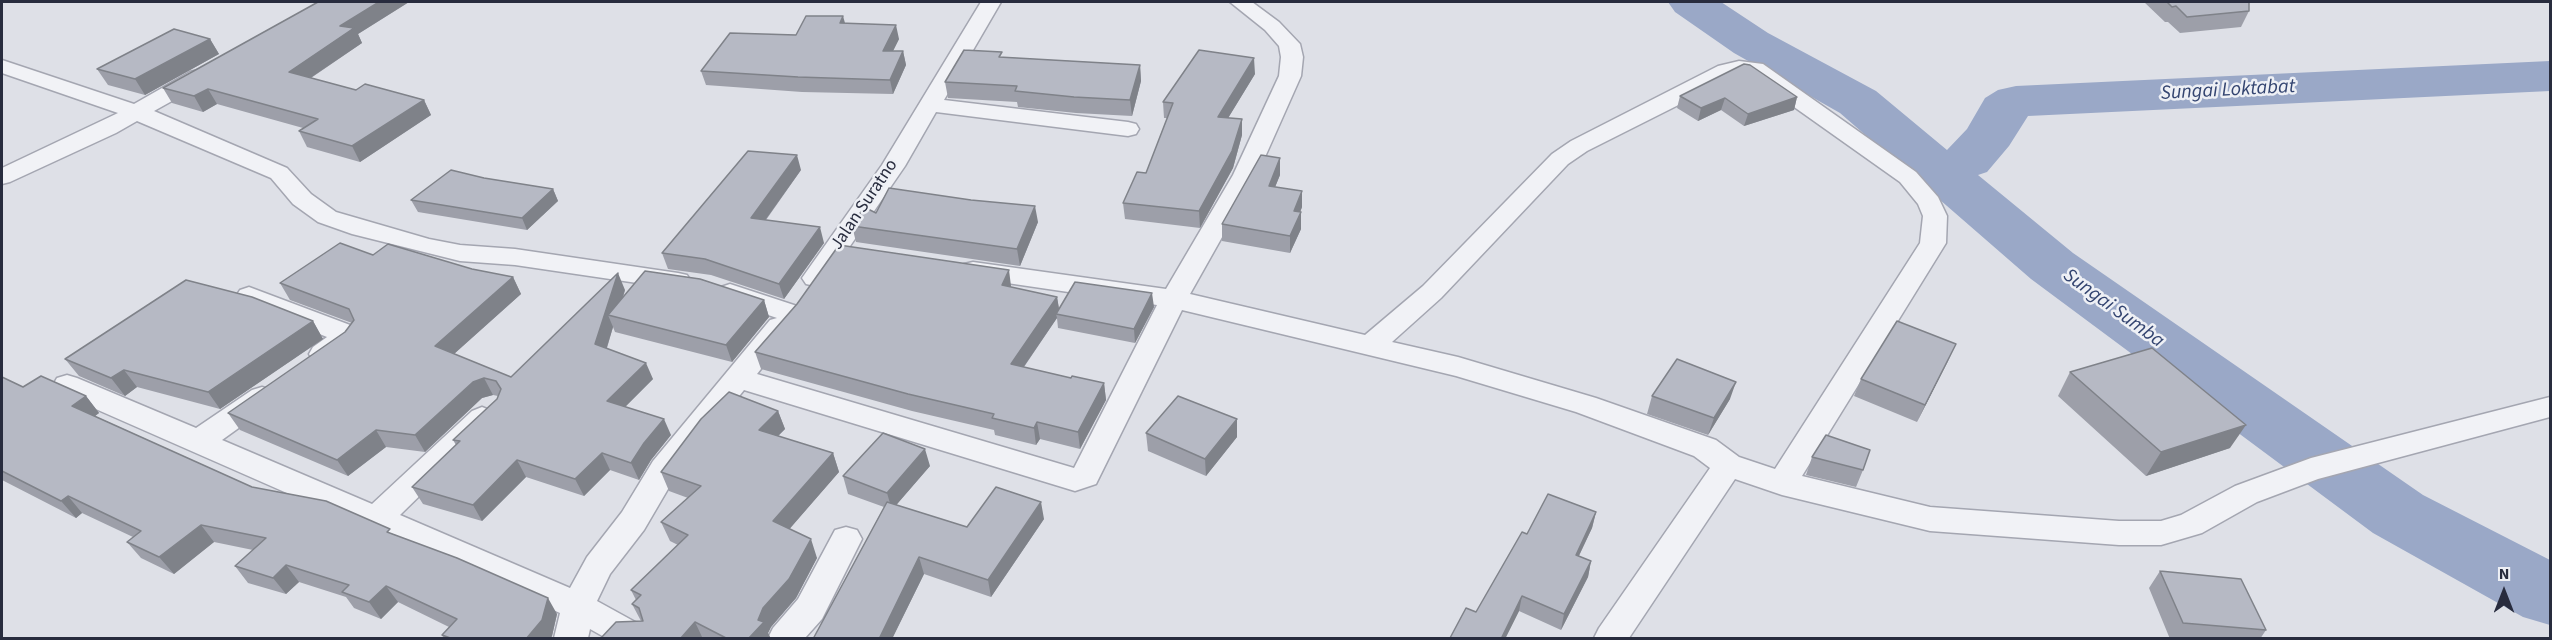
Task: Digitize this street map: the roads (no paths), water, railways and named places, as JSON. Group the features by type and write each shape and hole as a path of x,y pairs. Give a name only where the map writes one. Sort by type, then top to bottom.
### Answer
{"street":[{"name":"Jalan Suratno","path":"571,639 578,606 598,566 633,521 664,469 760,348 847,252 893,166 991,2"},
{"path":"738,378 1075,480 1085,476 1174,299 1245,175 1290,76 1292,57 1289,44 1272,26 1240,2"},
{"path":"2,66 136,112 279,173 302,199 327,217 361,229 460,253 515,257 704,286 791,313"},
{"path":"2,177 108,128 218,66"},
{"path":"1368,346 1432,292 1560,159 1579,146 1726,71 1739,67 1755,69 1908,177 1929,202 1935,216 1933,243 1782,483"},
{"path":"930,105 1128,129"},
{"path":"952,267 1174,299 1458,367 1586,405 1705,448 1728,465 1782,483 1930,519 2108,532 2161,533 2191,525 2246,494 2311,469 2550,408"},
{"path":"199,441 348,335 249,296"},
{"path":"68,385 578,606 634,639"},
{"path":"377,518 494,407"},
{"path":"1611,639 1728,465"},
{"path":"785,639 810,609 846,539"}],"waterway":[{"name":"Sungai Sumba","path":"1691,2 1751,43 1858,102 2052,266 2398,514 2550,595"},
{"name":"Sungai Loktabat","path":"1937,168 1968,161 1990,135 2003,109 2016,101 2550,76"}]}
